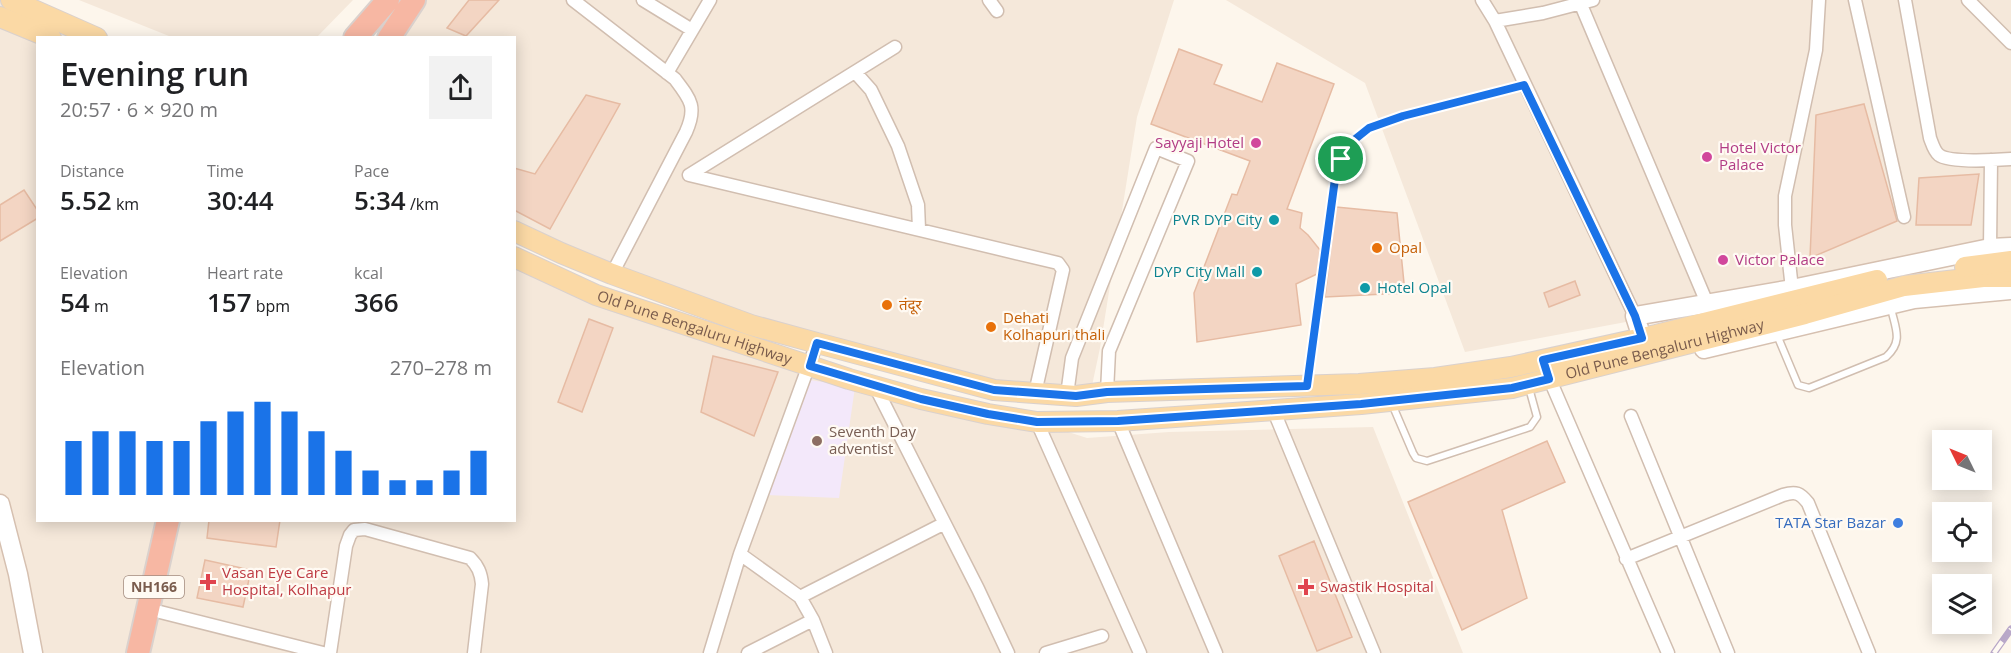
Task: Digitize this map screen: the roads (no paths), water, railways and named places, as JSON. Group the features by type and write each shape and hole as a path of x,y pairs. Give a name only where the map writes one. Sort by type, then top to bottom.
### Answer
{"highway":[{"path":"358,36 388,0"},
{"path":"390,36 414,0"},
{"name":"NH166","path":"138,653 168,522"},
{"name":"NH166","path":"151,653 180,522"}],"main road":[{"path":"11,0 92,36"},
{"path":"0,17 46,36"},
{"name":"Old Pune Bengaluru Highway","path":"516,232 561,254 751,325 994,390 1067,395 1307,386 1435,378 1511,367 1805,314 1904,286 2011,277"},
{"name":"Old Pune Bengaluru Highway","path":"516,258 596,295 810,366 921,399 1037,422 1118,421 1390,401 1512,388 1549,379 1646,342 1906,273 2011,261"}],"street":[{"path":"573,0 675,79 692,105 692,117 612,274"},
{"path":"643,0 692,30"},
{"path":"667,73 710,0"},
{"path":"989,0 997,11"},
{"path":"1482,0 1495,21 1655,357 1700,350 1914,299 2011,290"},
{"path":"1495,21 1543,13 1593,0"},
{"path":"1792,289 1785,225 1785,196 1816,51 1819,0"},
{"path":"1855,0 1904,217"},
{"path":"1905,0 1930,138 1934,148 1939,155 1948,158 2011,159"},
{"path":"1968,0 2011,43"},
{"path":"1580,2 1707,303"},
{"path":"895,47 689,175 1058,263 1063,270 1035,393"},
{"path":"855,72 871,90 898,146 918,205 919,229"},
{"path":"1067,395 1072,358 1156,148 1188,161 1109,351 1107,392"},
{"path":"1990,248 1991,160"},
{"path":"1635,316 1792,289 1990,248 2011,247"},
{"path":"710,653 740,554 817,343"},
{"path":"1543,360 1549,379 1668,653"},
{"path":"875,386 1008,653"},
{"path":"1274,409 1374,653"},
{"path":"1631,416 1728,653"},
{"path":"1118,421 1216,653"},
{"path":"1037,422 1140,653"},
{"path":"1626,559 1783,495 1794,492 1802,495 1808,503 1869,653"},
{"path":"1,509 18,574 33,653"},
{"path":"800,597 944,524"},
{"path":"330,653 346,546 354,530 365,529 470,558 477,564 482,584 474,653"},
{"path":"740,554 800,597 813,620 826,653"},
{"path":"160,612 323,653"},
{"path":"748,653 813,620"},
{"path":"1046,653 1102,636"}],"lane":[{"path":"1307,386 1335,179 1341,159 1349,144 1369,128 1403,116 1524,85"},
{"path":"1776,332 1798,385 1809,388 1886,357 1894,350 1898,340 1890,304"},
{"path":"1390,401 1416,458 1427,461 1530,427 1537,417 1528,384"}],"railway":[{"path":"1994,653 2011,629"}],"place":[{"name":"Sayyaji Hotel","path":"1256,143"},
{"name":"Hotel Victor Palace","path":"1707,157"},
{"name":"PVR DYP City","path":"1274,220"},
{"name":"Opal","path":"1377,248"},
{"name":"Victor Palace","path":"1723,260"},
{"name":"DYP City Mall","path":"1257,272"},
{"name":"Hotel Opal","path":"1365,288"},
{"name":"तंदूर","path":"887,305"},
{"name":"Dehati Kolhapuri thali","path":"991,327"},
{"name":"Seventh Day adventist","path":"817,441"},
{"name":"TATA Star Bazar","path":"1898,523"},
{"name":"Vasan Eye Care Hospital, Kolhapur","path":"208,582"},
{"name":"Swastik Hospital","path":"1306,587"}]}
